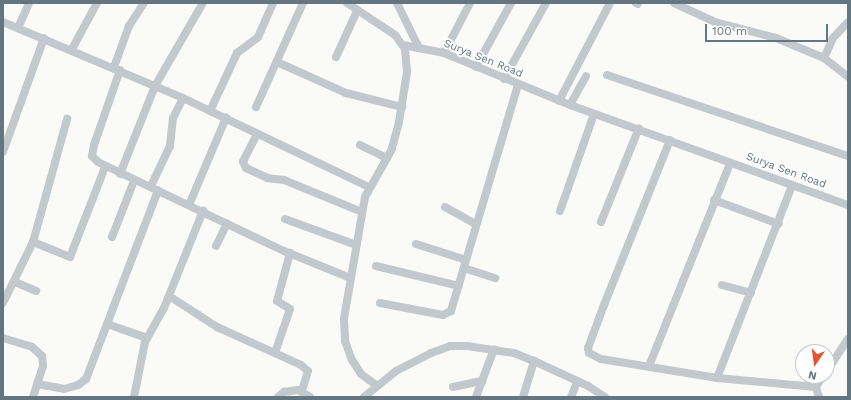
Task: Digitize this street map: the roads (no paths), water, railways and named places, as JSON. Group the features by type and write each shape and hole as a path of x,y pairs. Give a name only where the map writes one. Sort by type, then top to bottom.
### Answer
{"street":[{"path":"18,28 29,3"},
{"path":"72,49 97,3"},
{"path":"144,3 126,33 92,156 105,166 120,174 154,188 290,253 350,278"},
{"path":"120,174 155,86 203,3"},
{"path":"210,111 237,53 240,48 258,37 273,3"},
{"path":"256,107 303,3"},
{"path":"347,3 395,35 403,45 407,72 402,107 392,149 369,187 362,212 344,319 345,341 356,368 376,385"},
{"path":"397,3 418,48"},
{"path":"444,54 470,3"},
{"path":"476,67 511,3"},
{"path":"504,79 546,3"},
{"path":"559,101 610,3"},
{"path":"674,3 714,22 776,38 824,58 848,77"},
{"path":"336,56 357,11"},
{"path":"3,22 72,49 183,98 369,187"},
{"path":"824,58 833,38 848,22"},
{"path":"3,152 44,38"},
{"name":"Surya Sen Road","path":"403,45 444,54 559,101 639,128 792,186 848,205"},
{"path":"277,62 346,93 402,107"},
{"path":"607,75 848,156"},
{"path":"570,105 586,76"},
{"path":"380,303 448,315 459,286 518,84"},
{"path":"37,384 64,389 78,385 86,379 170,146 174,118 183,98"},
{"path":"560,211 594,114"},
{"path":"189,205 226,118"},
{"path":"3,303 15,282 33,242 67,119"},
{"path":"600,222 639,128"},
{"path":"257,134 242,162 246,168 267,178 284,180 362,212"},
{"path":"670,140 588,348 588,353 601,359 717,378 816,387"},
{"path":"360,145 387,158"},
{"path":"649,366 730,162"},
{"path":"33,242 70,257 105,166"},
{"path":"112,237 134,180"},
{"path":"717,378 779,224 792,186"},
{"path":"714,200 779,224"},
{"path":"445,207 476,224"},
{"path":"134,397 138,364 147,338 168,296 203,211"},
{"path":"285,219 356,245"},
{"path":"216,246 227,223"},
{"path":"416,244 495,278"},
{"path":"275,353 290,309 277,301 290,253"},
{"path":"376,266 459,286"},
{"path":"15,282 36,291"},
{"path":"722,285 751,293"},
{"path":"168,296 213,325 302,365 308,371 302,391"},
{"path":"107,324 147,338"},
{"path":"835,358 848,339"},
{"path":"4,341 32,348 41,354 43,366 33,397"},
{"path":"364,397 376,385 430,353 450,346 494,349 534,361 605,397"},
{"path":"476,397 494,349"},
{"path":"523,397 534,361"},
{"path":"453,387 482,381"},
{"path":"571,397 576,382"},
{"path":"818,384 816,387 819,397"},
{"path":"278,397 284,392 302,391 310,397"}]}
